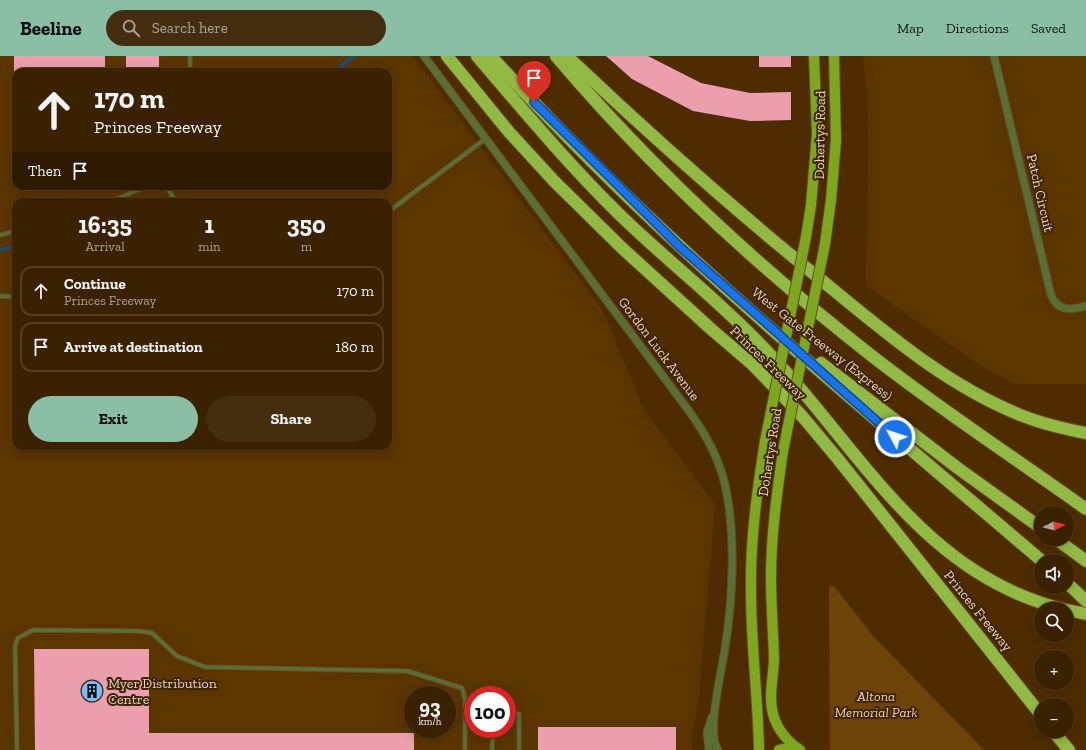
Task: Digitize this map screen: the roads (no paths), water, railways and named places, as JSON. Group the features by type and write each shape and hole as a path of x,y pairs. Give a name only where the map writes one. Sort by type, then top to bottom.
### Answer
{"highway":[{"name":"Princes Freeway","path":"447,56 500,121 554,182 622,248 711,330 753,365 802,416 838,459 1034,706"},
{"path":"477,56 586,180 621,216 756,339 811,401 888,496 916,525 944,550 968,567 1005,588 1041,602"},
{"path":"491,56 516,84 619,187 720,284 866,412 1034,554"},
{"path":"556,56 644,154 706,214 774,276 873,357 1086,509"},
{"path":"567,56 755,226 930,365 991,402 1024,417 1060,428 1086,433"},
{"name":"West Gate Freeway (Express)","path":"720,284 906,429 1034,523"},
{"path":"1066,546 1086,561"},
{"path":"1074,590 1086,601"},
{"path":"1074,611 1086,614"},
{"path":"1059,738 1069,750"}],"main road":[{"name":"Dohertys Road","path":"760,750 758,695 751,617 751,572 754,519 765,441 806,237 811,205 817,134 814,56"},
{"name":"Dohertys Road","path":"800,750 791,743 781,731 775,720 771,703 774,661 771,563 776,504 783,450 825,244 831,200 836,140 834,56"},
{"path":"779,750 790,748 800,750"}],"street":[{"name":"Gordon Luck Avenue","path":"424,56 485,140 689,411 703,432 717,459 725,483 729,506 731,570 726,647 715,709 707,734 709,750"},
{"name":"Patch Circuit","path":"994,56 1051,295 1054,302 1058,306 1065,309 1074,309 1086,306"},
{"name":"Gordon Luck Avenue","path":"715,709 714,736 718,750"}],"lane":[{"path":"190,56 190,68"},
{"path":"392,209 485,140"},
{"path":"119,198 138,190"},
{"path":"0,235 12,232"},
{"path":"0,296 12,298"},
{"path":"17,750 14,646 18,638 33,630 138,631 152,633 177,656 205,667 407,671 462,688 464,695"},
{"path":"516,713 519,714 519,750"},
{"path":"465,738 465,750"},
{"path":"492,750 493,738"}],"waterway":[{"path":"338,68 354,56"},
{"path":"0,250 12,246"}],"place":[{"name":"Myer Distribution Centre","path":"92,691"}],"park label":[{"name":"Altona Memorial Park","path":"876,704"}]}
